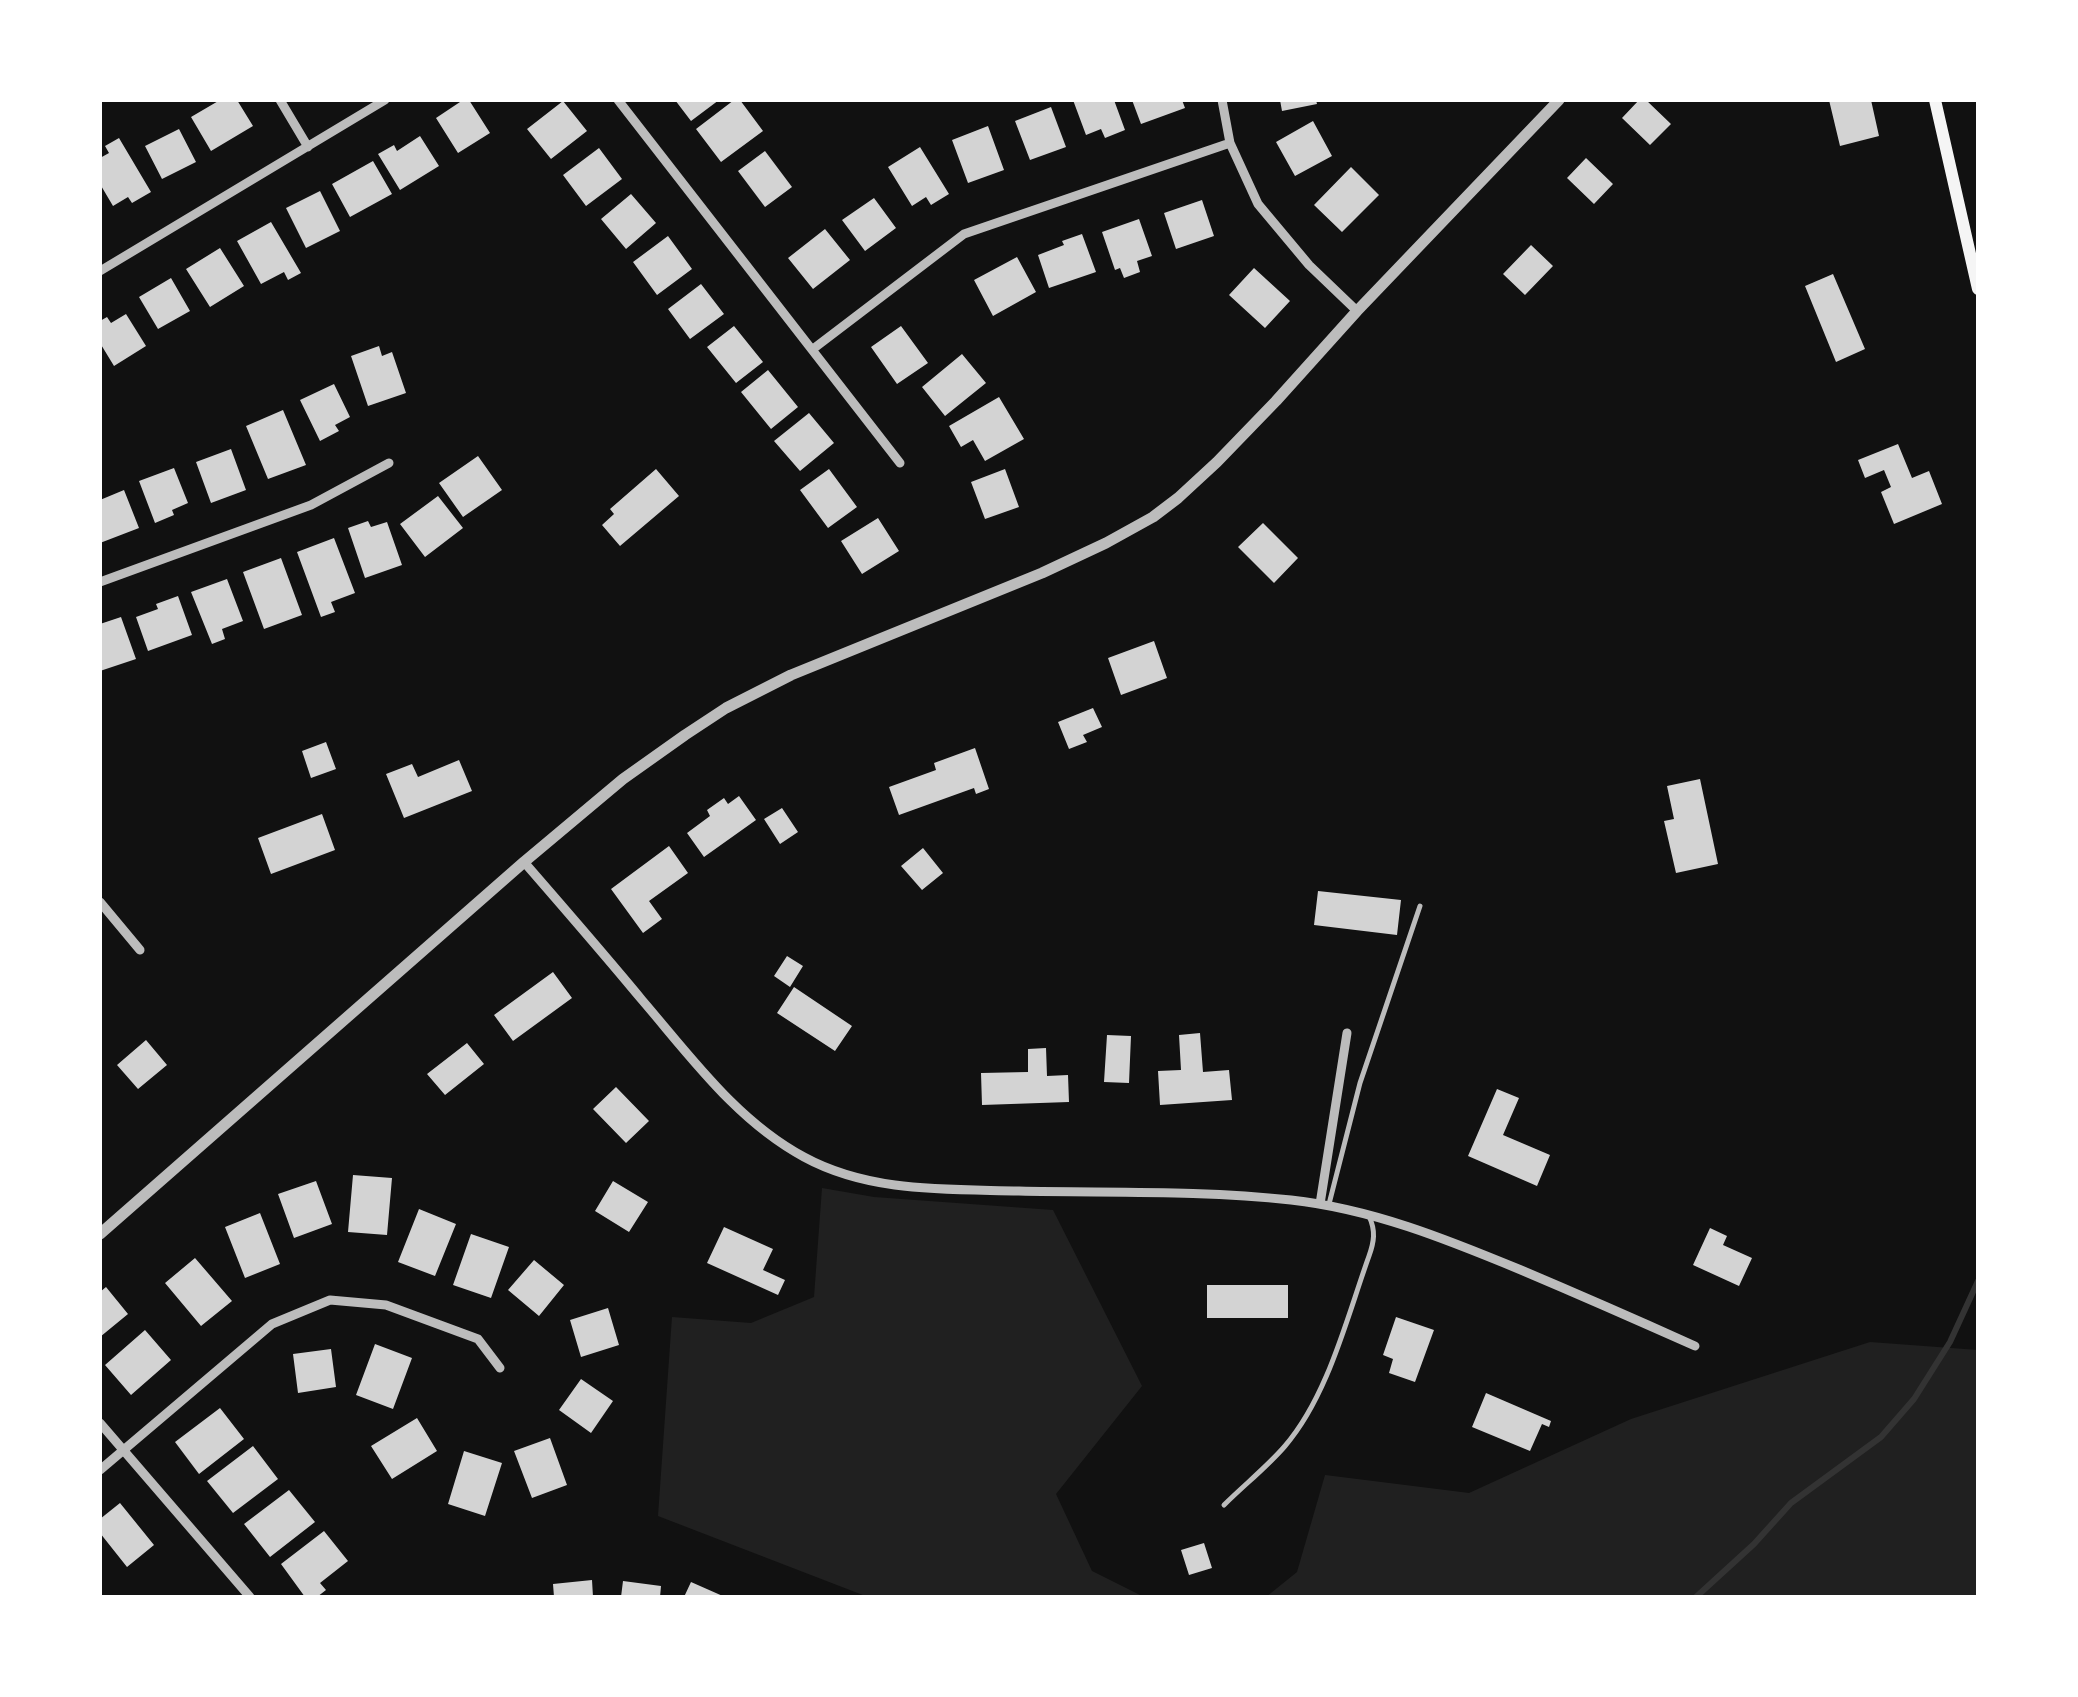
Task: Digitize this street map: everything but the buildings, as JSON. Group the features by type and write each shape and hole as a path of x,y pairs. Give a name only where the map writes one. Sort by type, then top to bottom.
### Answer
{"main road":[{"path":"1935,100 1978,290"}],"street":[{"path":"280,100 308,146"},
{"path":"100,270 386,100"},
{"path":"618,100 900,463"},
{"path":"1222,100 1230,143 1258,204 1309,265 1357,312"},
{"path":"100,1234 524,862 623,779 726,708 792,675 1106,544 1178,498 1218,462 1558,100"},
{"path":"813,349 964,234 1230,143"},
{"path":"100,582 311,505 389,462"},
{"path":"524,862 734,1106 785,1145 824,1167 892,1185 944,1189 1243,1196 1325,1205 1444,1238 1694,1346"},
{"path":"100,902 140,950"},
{"path":"1325,1205 1346,1033"},
{"path":"100,1470 272,1324 330,1300 386,1304 478,1339 500,1368"},
{"path":"100,1422 250,1597"}],"lane":[{"path":"1325,1205 1360,1084 1420,906"},
{"path":"1224,1505 1285,1446 1306,1416 1329,1366 1374,1241 1367,1214"}],"shaded area":[{"path":"822,1188 874,1197 1053,1210 1142,1386 1056,1494 1092,1571 1144,1597 868,1597 658,1516 672,1317 751,1323 814,1297"},
{"path":"1870,1342 1978,1350 1978,1597 1266,1597 1297,1572 1325,1475 1469,1493 1631,1419"}],"waterway":[{"path":"1696,1597 1754,1544 1791,1503 1881,1437 1914,1399 1950,1342 1978,1281"}]}
